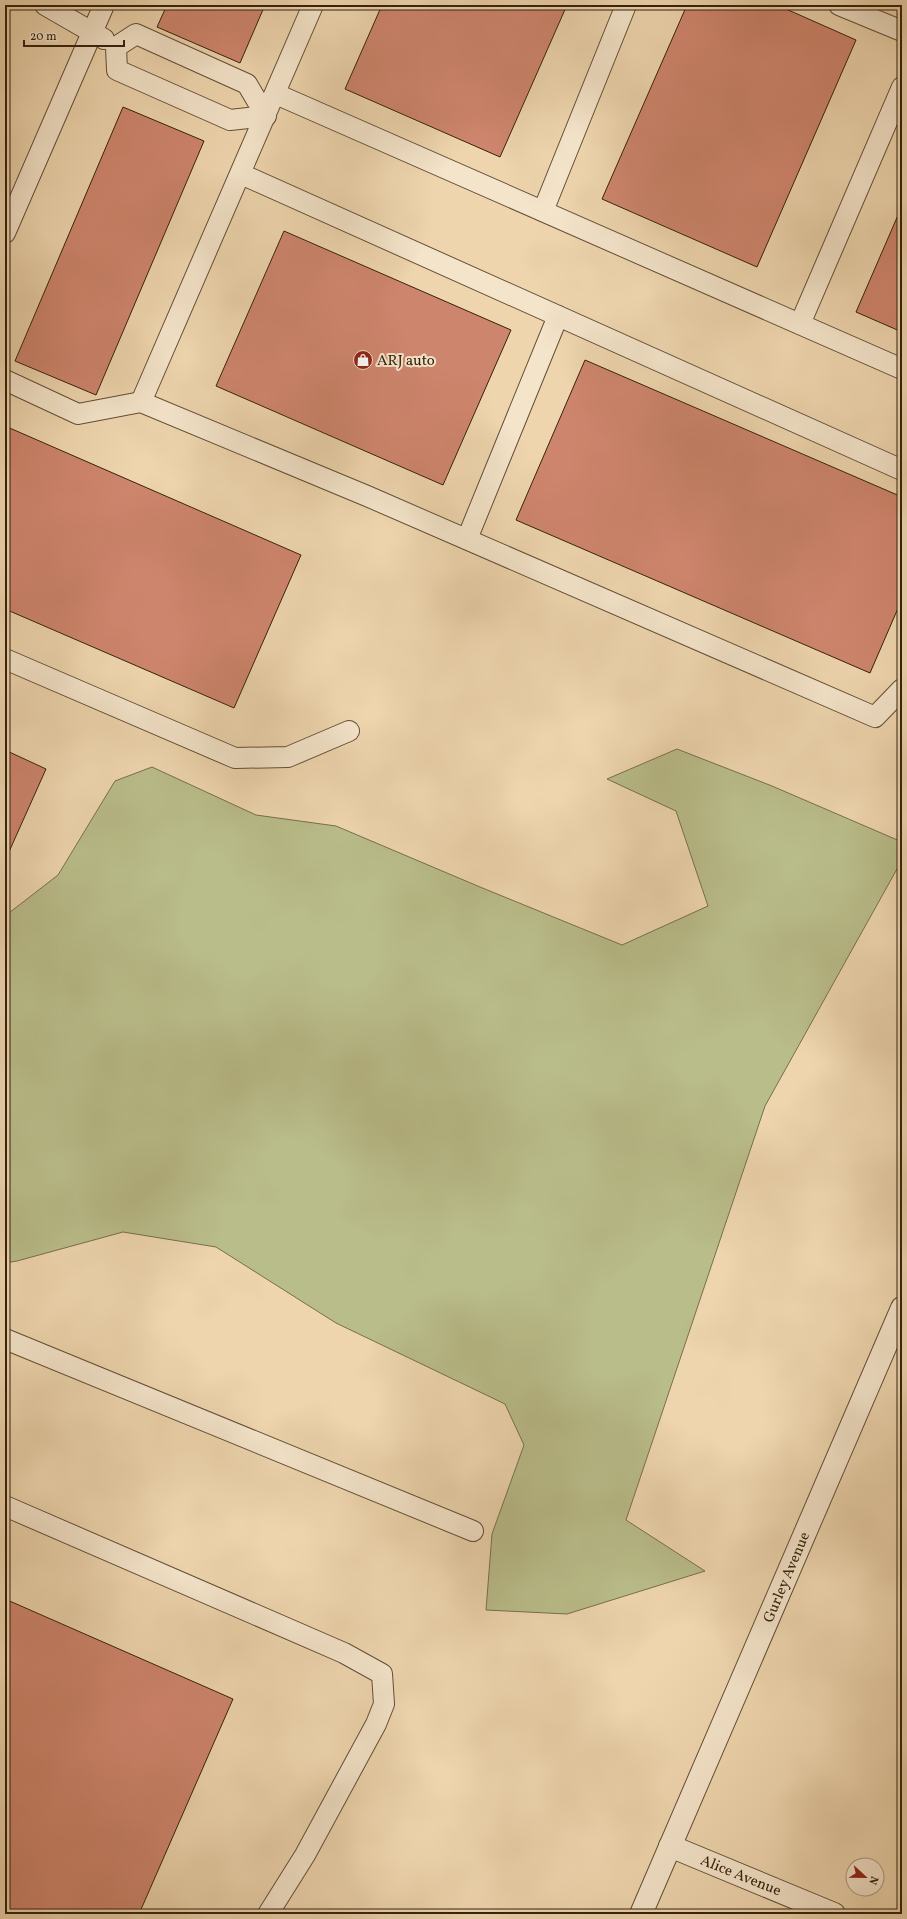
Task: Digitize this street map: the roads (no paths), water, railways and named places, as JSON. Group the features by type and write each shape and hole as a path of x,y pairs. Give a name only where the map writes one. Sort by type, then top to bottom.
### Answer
{"street":[{"name":"Gurley Avenue","path":"641,1914 902,1308"},
{"name":"Alice Avenue","path":"670,1846 834,1914"}],"lane":[{"path":"45,5 93,31 116,47"},
{"path":"5,233 104,5"},
{"path":"142,402 276,94 313,5"},
{"path":"543,211 626,5"},
{"path":"839,5 902,31"},
{"path":"116,47 136,34 247,84 266,116"},
{"path":"116,47 117,70 230,120 266,116"},
{"path":"800,324 902,87"},
{"path":"276,94 902,369"},
{"path":"241,174 902,470"},
{"path":"467,539 558,316"},
{"path":"5,380 78,414 142,402 467,539 875,717 902,689"},
{"path":"5,659 235,758 288,757 349,731"},
{"path":"5,1339 473,1531"},
{"path":"5,1506 344,1653 382,1674 384,1704 376,1724 305,1855 268,1914"}],"place":[{"name":"ARJ auto","path":"363,360"}]}
